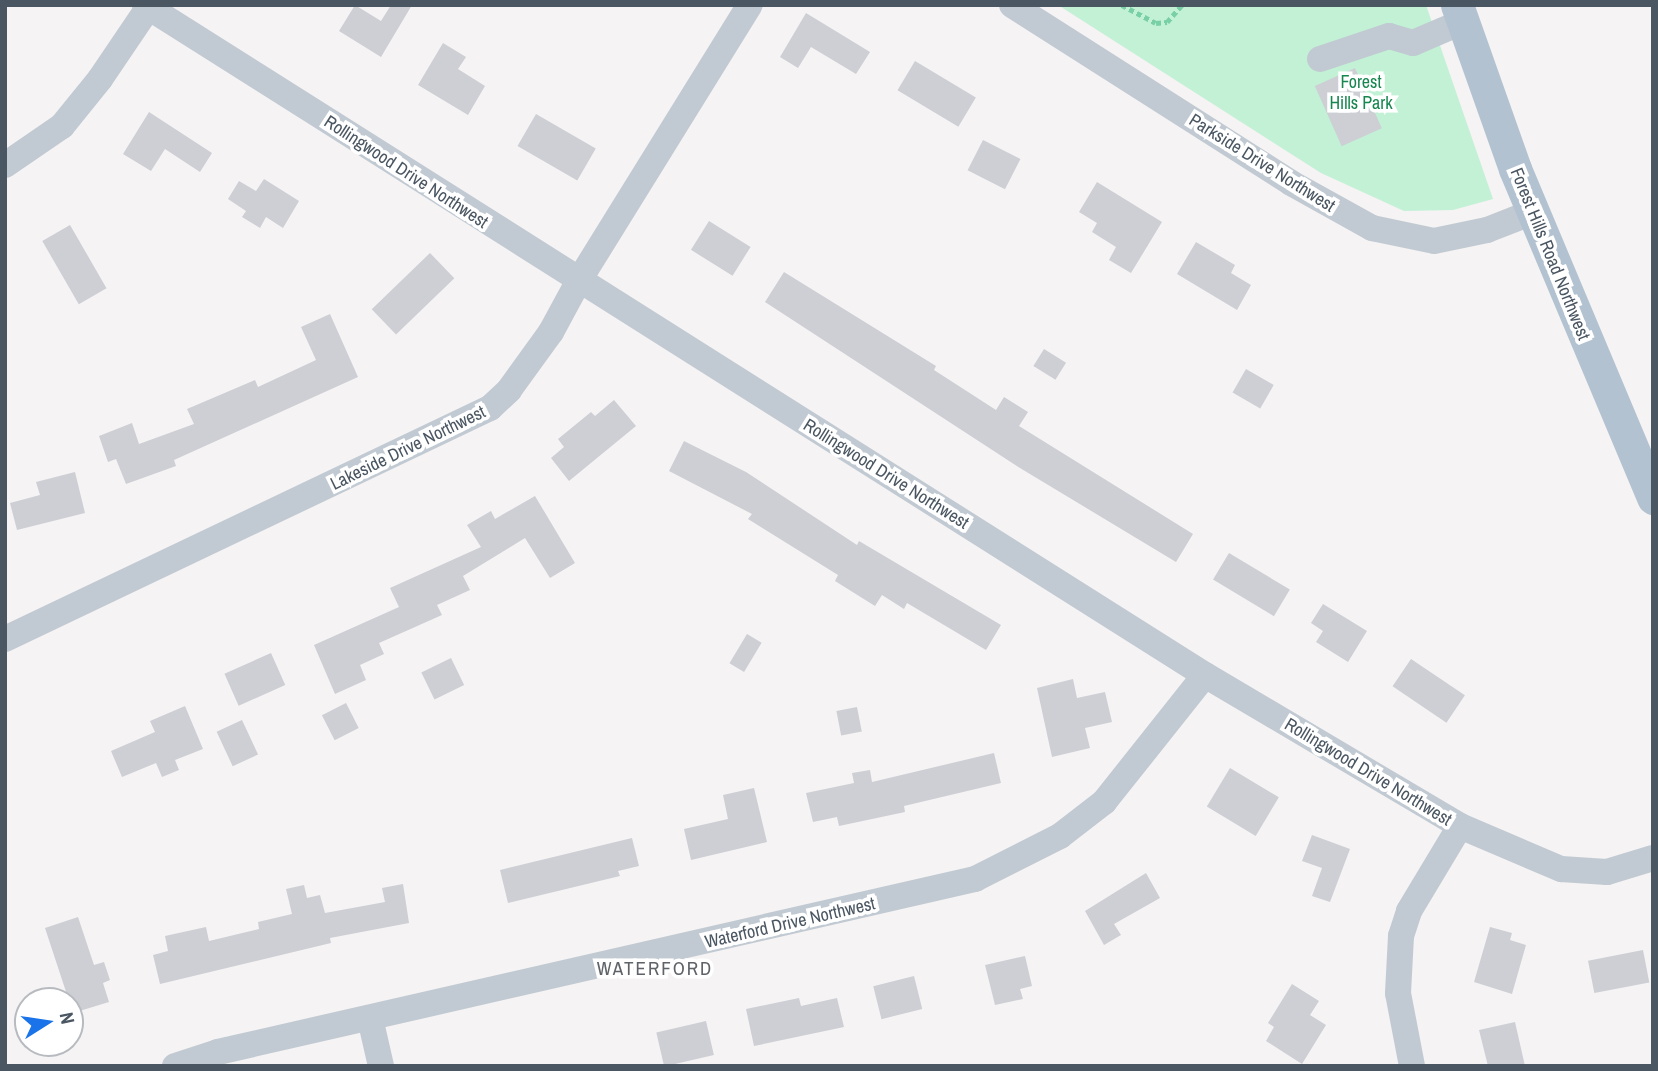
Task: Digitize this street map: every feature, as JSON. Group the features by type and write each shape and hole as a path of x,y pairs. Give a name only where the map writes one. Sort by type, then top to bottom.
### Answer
{"main road":[{"name":"Forest Hills Road Northwest","path":"1460,14 1533,212 1653,498"}],"street":[{"name":"Lakeside Drive Northwest","path":"5,639 490,408 509,390 551,332 578,282 750,5"},
{"name":"Parkside Drive Northwest","path":"1012,5 1292,183 1372,228 1442,240 1533,212"},
{"name":"Rollingwood Drive Northwest","path":"146,6 578,282 1205,675 1460,826 1561,869 1607,872 1653,858"},
{"path":"5,166 62,126 100,79 146,6"},
{"path":"1320,59 1389,36 1413,43 1460,14"},
{"name":"Waterford Drive Northwest","path":"176,1066 370,1018 948,887 1009,865 1060,836 1104,802 1205,675"},
{"path":"1412,1066 1398,993 1401,936 1409,911 1460,826"},
{"path":"370,1018 381,1066"}],"path":[{"path":"1122,5 1156,23 1167,22 1182,5"}],"green space":[{"name":"Forest Hills Park","path":"1058,5 1426,5 1493,199 1453,210 1404,211 1321,173"}],"building":[{"path":"355,5 381,21 391,5 412,5 381,57 339,31"},
{"path":"806,13 870,52 856,74 811,47 798,68 780,57"},
{"path":"443,43 466,57 458,69 485,86 468,115 418,85"},
{"path":"915,61 976,98 958,127 897,90"},
{"path":"1355,68 1382,128 1342,146 1315,86"},
{"path":"149,112 212,153 200,172 165,149 151,171 123,154"},
{"path":"536,114 596,148 577,181 518,146"},
{"path":"983,140 1020,159 1005,189 968,170"},
{"path":"264,179 299,201 283,228 266,217 260,228 242,217 246,211 228,199 239,181 256,191"},
{"path":"1097,182 1162,222 1131,273 1109,260 1116,247 1092,232 1097,223 1079,212"},
{"path":"709,221 751,247 733,276 691,250"},
{"path":"70,225 107,288 79,304 42,241"},
{"path":"1196,242 1235,265 1231,273 1251,285 1237,310 1177,274"},
{"path":"430,253 454,278 396,334 372,309"},
{"path":"784,272 936,366 934,370 996,410 1004,397 1028,412 1019,426 1193,534 1176,562 1020,468 765,302"},
{"path":"330,314 358,377 174,460 176,466 126,484 116,459 108,462 99,436 132,423 139,444 194,424 187,409 255,380 258,387 316,360 301,327"},
{"path":"1044,349 1066,363 1055,380 1033,366"},
{"path":"1246,369 1274,385 1260,408 1232,392"},
{"path":"614,400 636,426 569,481 551,458 564,447 558,439 591,412 595,416"},
{"path":"684,441 746,472 857,545 859,541 1001,625 986,650 907,603 904,609 882,595 875,606 835,581 838,575 748,519 752,514 669,471"},
{"path":"75,472 85,513 17,530 10,503 40,495 36,482"},
{"path":"535,496 575,563 550,578 525,538 463,576 470,590 437,605 442,615 379,643 384,654 360,665 366,680 335,694 314,645 399,607 390,588 481,547 467,525 491,511 495,519"},
{"path":"1229,553 1290,590 1274,616 1213,580"},
{"path":"1323,604 1367,631 1348,662 1316,642 1323,631 1311,623"},
{"path":"747,634 762,643 744,672 729,663"},
{"path":"271,653 285,685 239,706 224,674"},
{"path":"451,658 464,685 434,699 421,672"},
{"path":"1411,659 1465,695 1446,723 1393,686"},
{"path":"1073,679 1077,698 1105,692 1112,722 1085,728 1090,748 1052,757 1037,688"},
{"path":"346,703 359,728 335,740 322,715"},
{"path":"185,706 203,749 175,760 179,770 162,777 156,763 122,777 111,751 155,732 150,721"},
{"path":"857,707 862,732 841,736 836,711"},
{"path":"242,720 258,754 233,766 217,732"},
{"path":"994,753 1001,783 904,806 905,812 839,826 837,817 813,822 806,793 854,783 852,773 870,770 872,782"},
{"path":"1230,768 1279,797 1256,836 1207,807"},
{"path":"754,788 767,842 691,860 684,829 728,819 723,795"},
{"path":"1312,835 1350,849 1330,902 1312,896 1322,868 1302,861"},
{"path":"632,838 639,866 618,871 620,876 508,903 500,870"},
{"path":"1146,873 1160,898 1114,924 1121,935 1104,945 1085,911"},
{"path":"403,884 409,923 330,938 331,943 160,984 153,955 168,951 165,936 206,927 209,941 259,929 258,922 292,914 286,889 304,885 307,898 320,895 325,913 385,902 382,888"},
{"path":"78,917 94,965 104,962 110,980 103,983 109,1002 84,1010 84,987 64,987 45,928"},
{"path":"1490,927 1512,933 1510,940 1526,945 1512,994 1474,982"},
{"path":"1643,950 1649,982 1594,993 1588,961"},
{"path":"1025,956 1032,986 1020,989 1023,999 995,1005 985,965"},
{"path":"914,976 922,1009 881,1019 873,986"},
{"path":"1292,984 1319,1001 1310,1015 1326,1025 1302,1064 1266,1041 1274,1027 1268,1023"},
{"path":"799,998 801,1006 837,998 844,1027 754,1046 746,1009"},
{"path":"706,1021 714,1055 664,1066 656,1032"},
{"path":"1515,1022 1525,1066 1488,1066 1479,1030"}],"district":[{"name":"WATERFORD","path":"655,969"}]}
